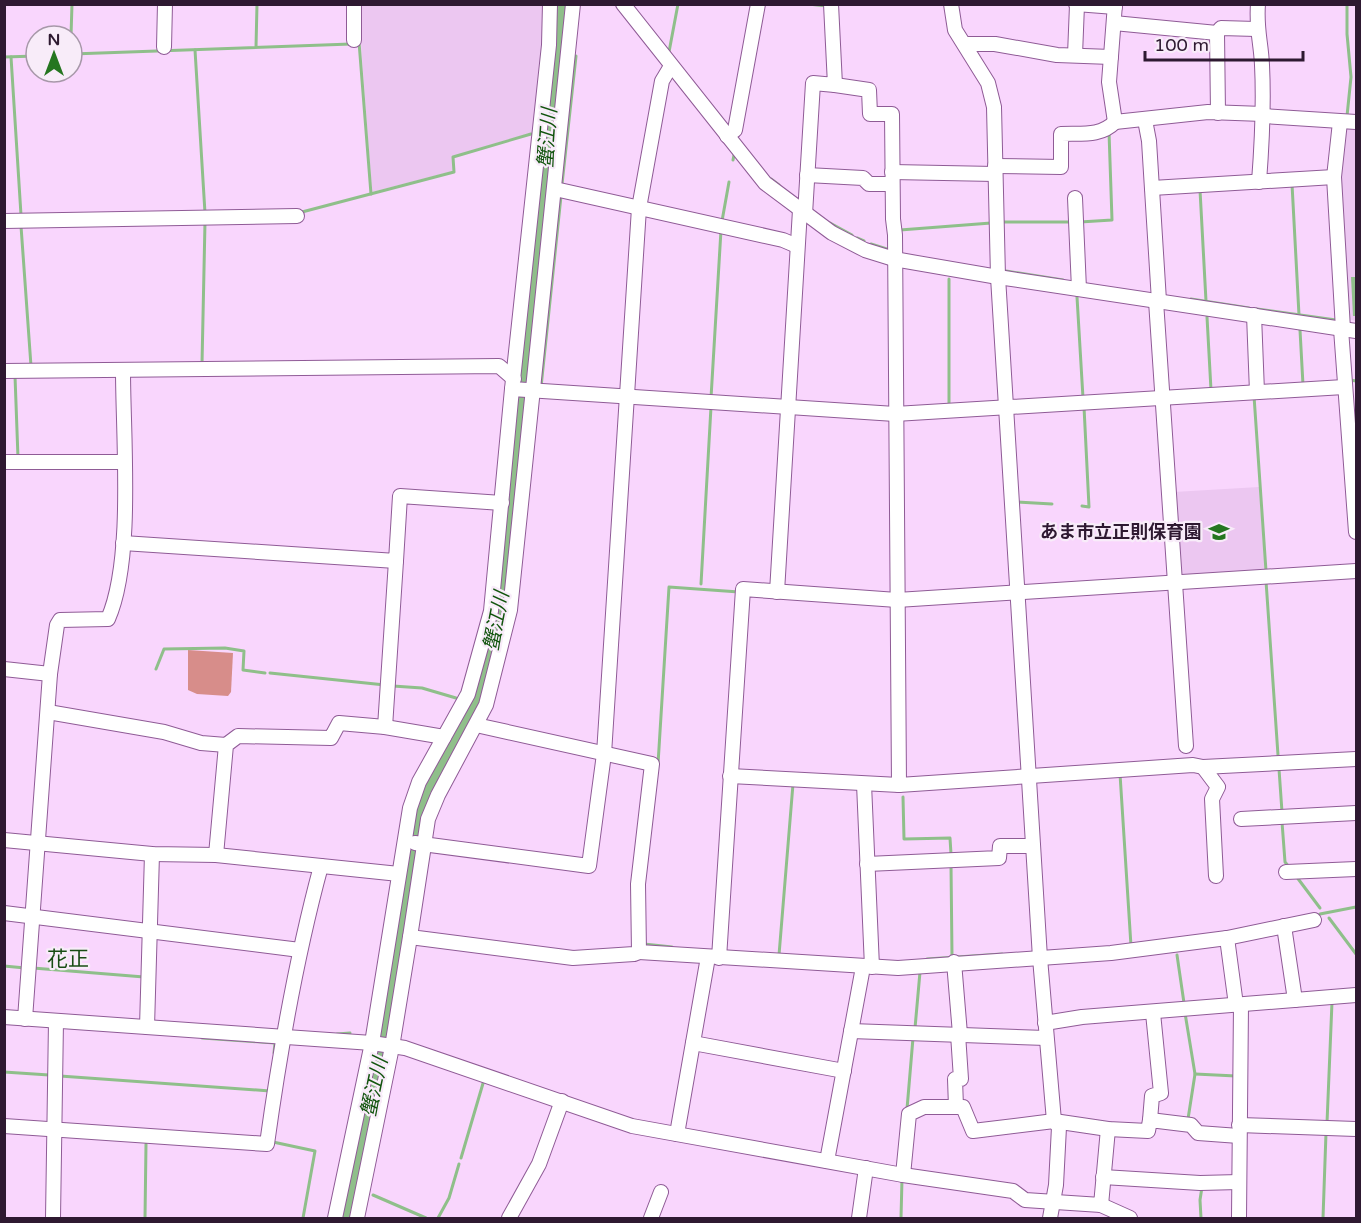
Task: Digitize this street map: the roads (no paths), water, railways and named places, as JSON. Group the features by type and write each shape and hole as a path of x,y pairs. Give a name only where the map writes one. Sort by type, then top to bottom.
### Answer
{"street":[{"path":"164,47 165,4"},
{"path":"354,4 354,40"},
{"path":"336,1218 372,1043 410,808 419,782 468,694 491,611 549,45 550,4"},
{"path":"357,1218 392,1047 428,819 438,795 486,705 510,610 573,4"},
{"path":"623,4 765,183 802,212 856,246 894,259 998,277 1347,329"},
{"path":"727,136 735,130 758,4"},
{"path":"831,4 835,85"},
{"path":"951,4 954,30 965,44 993,93 998,277 1040,958 1054,1121 1059,1127 1056,1185 1051,1202 1050,1218"},
{"path":"1258,4 1256,29 1262,61 1263,115 1259,182"},
{"path":"1075,56 1076,5 1115,6 1109,82 1115,122"},
{"path":"1114,22 1217,33"},
{"path":"1218,113 1217,33 1221,28 1256,29"},
{"path":"965,44 995,44 1075,56 1111,57"},
{"path":"405,841 589,866 604,754 639,208 662,81 671,66"},
{"path":"777,592 797,246 807,175 813,83 869,90 870,114 892,114 895,235 898,785"},
{"path":"807,175 862,178 869,184 892,178 1061,167 1061,134 1097,133 1108,129 1115,122 1218,113 1356,122"},
{"path":"1145,120 1149,141 1186,746"},
{"path":"1340,122 1334,177 1347,329 1344,387 1356,532"},
{"path":"1152,188 1334,177"},
{"path":"555,189 783,240 797,246"},
{"path":"1075,198 1079,289"},
{"path":"4,220 297,216"},
{"path":"1254,315 1257,392"},
{"path":"4,371 499,366 513,386 533,392 895,414 1344,387"},
{"path":"25,1018 50,674 60,620 108,619 116,601 123,543 123,371"},
{"path":"4,462 124,462"},
{"path":"385,727 400,496 502,503"},
{"path":"123,543 396,561"},
{"path":"677,1134 693,1043 713,958 730,776 742,589 897,600 1356,571"},
{"path":"4,669 50,674"},
{"path":"48,711 164,732 201,743 226,745 238,736 331,738 339,723 385,727 444,737"},
{"path":"476,725 652,764 638,884 639,952"},
{"path":"216,855 226,745"},
{"path":"730,776 898,785 1193,765 1203,767 1356,759"},
{"path":"1203,767 1218,787 1212,799 1216,876"},
{"path":"827,1161 851,1031 867,967 864,784"},
{"path":"1241,819 1356,813"},
{"path":"4,840 152,854 216,855 399,874"},
{"path":"867,864 999,858 1000,846 1034,846"},
{"path":"147,1027 152,854"},
{"path":"4,1126 267,1144 282,1037 321,866"},
{"path":"1286,872 1356,868"},
{"path":"4,913 300,950"},
{"path":"410,938 573,958 639,952 867,967 1040,958 1227,938 1314,920"},
{"path":"1284,926 1295,1000"},
{"path":"1227,938 1238,1005 1239,1218"},
{"path":"954,962 960,1079 955,1079 956,1107"},
{"path":"1045,1023 1082,1017 1356,995"},
{"path":"903,1175 909,1114 924,1107 963,1107 974,1131 1054,1121 1108,1129 1148,1131 1152,1096 1161,1093 1153,1013"},
{"path":"4,1017 372,1043 405,1048 632,1126 903,1175 1013,1191 1025,1200 1101,1205 1102,1208 1130,1218"},
{"path":"53,1218 56,1021"},
{"path":"851,1031 1046,1038"},
{"path":"693,1043 844,1071"},
{"path":"509,1218 539,1164 562,1101"},
{"path":"1150,1120 1191,1125 1198,1133 1239,1130 1356,1129"},
{"path":"1101,1205 1108,1129"},
{"path":"859,1218 866,1168"},
{"path":"1103,1177 1200,1183 1239,1182"},
{"path":"651,1218 661,1192"}],"water":[{"name":"蟹江川","path":"553,5 567,5 507,611 481,704 435,793 390,1042 353,1218 341,1218 414,816 424,788 472,701 497,612"},
{"path":"1351,277 1356,277 1356,316 1353,316"}],"waterway":[{"path":"71,24 72,4"},
{"path":"256,47 257,4"},
{"path":"669,52 678,4"},
{"path":"808,4 827,6"},
{"path":"1347,4 1351,77 1347,116"},
{"path":"359,42 371,194"},
{"path":"84,54 351,44"},
{"path":"195,50 205,213"},
{"path":"4,57 24,56"},
{"name":"蟹江川","path":"562,184 576,56"},
{"path":"11,57 21,215"},
{"path":"1080,222 1112,220 1109,132"},
{"name":"蟹江川","path":"302,212 454,172 453,157 531,134"},
{"path":"733,160 734,155"},
{"path":"771,179 779,185"},
{"path":"722,221 729,182"},
{"path":"1292,184 1299,315"},
{"path":"1200,190 1206,301"},
{"path":"541,387 561,196"},
{"path":"202,364 205,222"},
{"path":"1001,222 1071,222"},
{"path":"830,223 852,235"},
{"path":"900,230 991,223"},
{"path":"21,226 31,366"},
{"path":"711,398 721,230"},
{"path":"857,238 864,241"},
{"path":"871,244 890,250"},
{"path":"1006,271 1063,280"},
{"path":"949,279 949,406"},
{"path":"1077,297 1083,398"},
{"path":"1191,299 1249,308"},
{"path":"1257,309 1336,320"},
{"path":"1207,317 1211,390"},
{"path":"1300,330 1303,385"},
{"path":"15,376 18,458"},
{"path":"1350,380 1356,381"},
{"path":"1254,396 1266,571"},
{"path":"701,584 711,407"},
{"path":"1082,506 1089,507 1084,407"},
{"path":"1017,502 1052,504"},
{"path":"1266,581 1278,755"},
{"path":"658,764 669,587 739,592"},
{"path":"156,669 164,649 225,648 244,651 243,670 265,673"},
{"path":"270,673 385,685"},
{"path":"393,686 422,688 456,698"},
{"path":"1279,769 1282,812"},
{"path":"1120,774 1131,946"},
{"path":"779,955 793,784"},
{"path":"903,797 904,839 950,838 951,854"},
{"path":"1282,822 1285,862 1289,867"},
{"path":"951,865 952,956"},
{"path":"1296,876 1320,908"},
{"path":"1320,914 1356,907"},
{"path":"1329,918 1356,954"},
{"path":"644,944 672,947"},
{"path":"927,959 1002,954"},
{"path":"1177,955 1184,1003"},
{"path":"4,966 25,968"},
{"path":"33,968 144,977"},
{"path":"915,1028 920,972"},
{"path":"1327,1123 1332,1002"},
{"path":"1185,1013 1195,1074 1188,1119"},
{"path":"337,1034 350,1033"},
{"path":"202,1038 275,1043 274,1053"},
{"path":"907,1109 913,1038"},
{"path":"4,1072 49,1075"},
{"path":"1195,1074 1236,1076"},
{"path":"60,1076 270,1091"},
{"path":"461,1158 484,1080"},
{"path":"1323,1218 1326,1133"},
{"path":"273,1142 315,1151 303,1218"},
{"path":"145,1218 146,1144"},
{"path":"438,1218 449,1198 459,1164"},
{"path":"901,1218 902,1179"},
{"path":"1201,1218 1202,1187"},
{"path":"373,1195 426,1218"}],"place":[{"name":"あま市立正則保育園","path":"1219,532"}],"district":[{"name":"花正","path":"68,959"}]}
